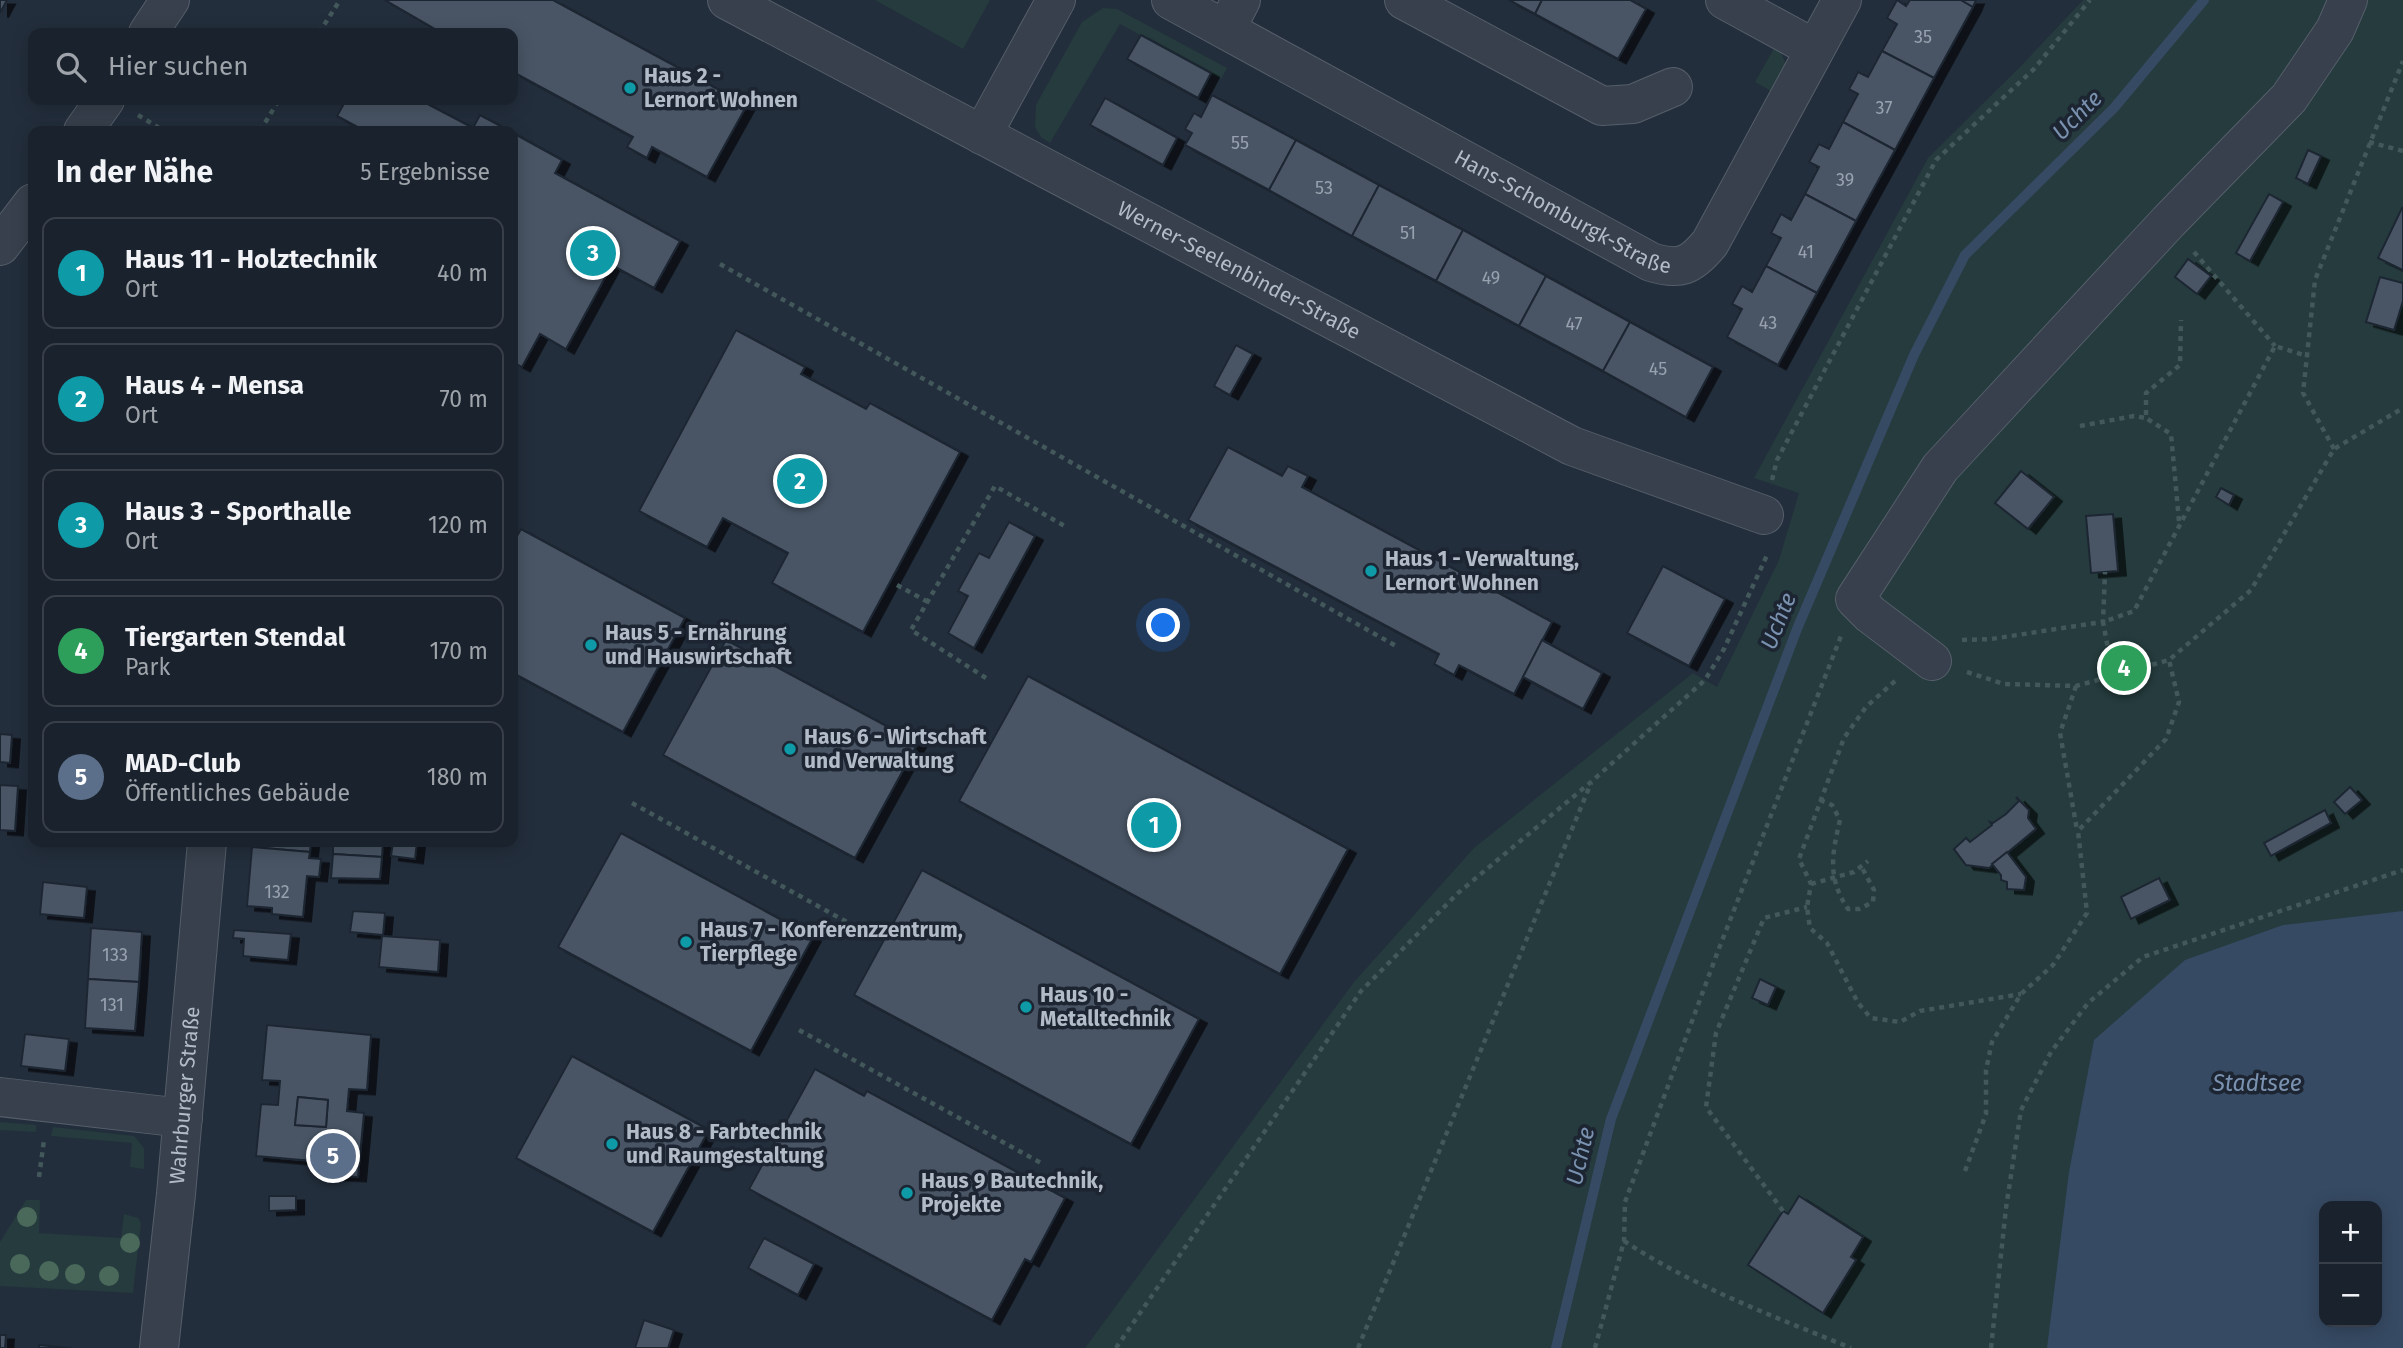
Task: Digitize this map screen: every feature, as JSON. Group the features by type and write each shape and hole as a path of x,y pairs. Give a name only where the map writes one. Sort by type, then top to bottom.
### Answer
{"street":[{"path":"151,28 170,0"},
{"name":"Werner-Seelenbinder-Straße","path":"727,0 1572,446 1764,515"},
{"path":"982,135 1056,0"},
{"name":"Hans-Schomburgk-Straße","path":"1171,0 1234,14 1651,261 1671,268 1695,261 1710,243 1842,0"},
{"path":"1404,0 1602,106 1633,104 1673,87"},
{"path":"1725,0 1815,49"},
{"path":"1932,661 1870,614 1855,599 1940,468 2169,221 2289,97 2335,30 2348,0"},
{"path":"87,126 101,105"},
{"path":"0,246 28,210"},
{"name":"Wahrburger Straße","path":"159,1348 183,1118 207,847"},
{"path":"0,1097 183,1118"}],"path":[{"path":"322,28 340,0"},
{"path":"1116,1348 1362,991 1458,893 1591,782 1704,680 1724,649 1768,552 1769,532 1764,515 1777,460 1936,160 2035,69 2090,0"},
{"path":"2334,449 2303,393 2315,280 2403,61"},
{"path":"263,126 276,105"},
{"path":"2369,142 2403,151"},
{"path":"2169,221 2275,346 2307,356"},
{"path":"720,264 1396,646"},
{"path":"2146,418 2146,393 2180,365 2181,320"},
{"path":"2021,994 1920,1011 1900,1022 1871,1018 1858,1003 1827,943 1810,928 1807,907 1811,884 1799,859 1844,738 1866,707 1906,672 1932,661 1950,640 1991,639 2103,622 2134,611 2275,346"},
{"path":"1932,661 2004,684 2076,687 2169,660 2251,590 2334,449 2403,408"},
{"path":"2080,426 2134,416 2146,418 2171,434 2179,522"},
{"path":"986,678 911,630 995,485 1068,528"},
{"path":"2105,572 2103,622 2113,675"},
{"path":"897,585 928,602"},
{"path":"1595,1348 1623,1241 1625,1202 1718,951 1855,599"},
{"path":"2078,831 2166,739 2179,702 2169,660"},
{"path":"1965,1171 1986,1114 1986,1070 1992,1042 2021,994 2053,965 2087,913 2078,831 2060,733 2076,687"},
{"path":"1358,1348 1591,782"},
{"path":"1820,800 1832,805 1840,820 1831,859 1840,898 1848,909 1860,909 1873,902 1874,890 1861,866"},
{"path":"632,803 854,926"},
{"path":"1811,884 1835,877 1868,861"},
{"path":"1991,1348 2006,1208 2021,1110 2051,1052 2088,1003 2143,957 2403,870"},
{"path":"1783,1211 1706,1107 1716,1033 1765,918 1807,907"},
{"path":"799,1030 1041,1163"},
{"path":"1623,1241 1652,1259 1736,1301 1851,1348"}],"green space":[{"path":"875,0 990,0 963,49"},
{"path":"2083,0 2403,0 2403,1348 1085,1348 1354,982 1474,848 1693,673 1717,687 1779,560 1799,493 1754,478 1928,158"},
{"path":"1103,8 1117,9 1227,68 1221,79 1120,24 1050,143 1041,137 1035,127 1036,105 1082,22"},
{"path":"1777,43 1789,72 1776,94 1755,82"},
{"path":"0,1122 36,1125 36,1132 0,1130"},
{"path":"53,1127 134,1136 144,1148 144,1169 130,1167 132,1143 51,1136"},
{"path":"26,1200 40,1200 39,1233 121,1238 124,1214 138,1218 141,1223 133,1293 0,1286 0,1242"}],"water":[{"name":"Stadtsee","path":"2403,911 2403,1348 2047,1348 2069,1172 2094,1040 2185,960 2283,925"}],"building":[{"path":"0,0 7,0 0,13"},
{"name":"Haus 2 - Lernort Wohnen","path":"385,0 553,0 747,105 707,177 652,147 647,158 627,147 633,137 518,75 518,28 433,28"},
{"path":"1509,0 1542,0 1535,14"},
{"path":"1542,0 1630,0 1646,9 1618,59 1535,14"},
{"path":"1897,0 1906,6 1910,0 1961,0 1973,7 1934,78 1882,51 1897,24 1887,18"},
{"path":"1961,0 1976,0 1973,7"},
{"path":"1141,35 1211,73 1198,98 1127,59"},
{"path":"1882,51 1934,78 1895,150 1843,122 1858,94 1849,89 1858,72 1868,77"},
{"path":"1212,95 1296,140 1269,190 1185,145 1192,133 1185,129 1194,113 1201,117"},
{"path":"1105,98 1177,138 1163,165 1090,125"},
{"path":"343,105 429,105 469,126 356,126 337,116"},
{"path":"480,115 501,126 474,126"},
{"path":"1843,122 1895,150 1856,221 1805,194 1819,167 1809,162 1819,144 1829,149"},
{"path":"518,136 562,160 555,173 680,241 654,288 612,265 566,349 540,334 522,367 518,365"},
{"path":"1296,140 1379,185 1352,236 1269,190"},
{"path":"2308,150 2321,156 2308,184 2296,178"},
{"path":"1379,185 1463,230 1436,281 1352,236"},
{"path":"1805,194 1856,221 1817,293 1766,266 1781,238 1771,233 1781,214 1791,220"},
{"path":"2269,194 2283,202 2250,261 2236,253"},
{"path":"2403,209 2403,270 2378,258"},
{"path":"1463,230 1546,276 1519,326 1436,281"},
{"path":"2188,259 2211,276 2197,294 2175,277"},
{"path":"1766,266 1817,293 1778,365 1727,337 1742,309 1732,304 1742,286 1752,292"},
{"path":"1546,276 1630,322 1603,371 1519,326"},
{"path":"2380,277 2403,283 2403,301 2394,330 2366,322"},
{"path":"1630,322 1713,367 1686,417 1603,371"},
{"path":"736,330 805,367 801,374 866,409 870,403 960,452 863,632 772,583 788,553 723,518 707,547 639,511"},
{"path":"1236,345 1253,354 1230,395 1214,386"},
{"name":"Haus 1 - Verwaltung, Lernort Wohnen","path":"1228,447 1282,476 1288,466 1308,476 1302,487 1552,622 1514,694 1459,665 1454,675 1434,664 1439,654 1188,520"},
{"path":"2021,471 2054,497 2028,529 1995,503"},
{"path":"2221,488 2234,495 2229,505 2216,497"},
{"path":"2113,514 2118,571 2091,573 2086,516"},
{"path":"1009,522 1035,536 974,648 948,633 968,596 958,591 979,553 989,558"},
{"name":"Haus 5 - Ernährung und Hauswirtschaft","path":"521,529 685,618 623,732 518,676 518,534"},
{"path":"1663,566 1725,599 1689,666 1627,633"},
{"name":"Haus 6 - Wirtschaft und Verwaltung","path":"726,640 918,743 855,858 663,755"},
{"path":"1542,640 1602,673 1583,709 1523,677"},
{"path":"1028,676 1348,849 1280,974 959,801"},
{"path":"0,734 12,735 10,763 0,762"},
{"path":"0,785 18,786 15,831 0,830"},
{"path":"2350,787 2362,800 2345,814 2334,802"},
{"path":"2016,797 2029,810 2028,818 2036,829 1989,868 1966,865 1954,849 1966,838 1970,842 1992,825 1990,822 1993,823 2006,814 2019,801"},
{"path":"2325,810 2331,823 2271,856 2264,843"},
{"name":"Haus 7 - Konferenzzentrum, Tierpflege","path":"621,833 813,937 751,1051 558,947"},
{"path":"252,847 310,847 310,852"},
{"path":"252,847 310,852 309,858 321,859 319,877 307,876 303,917 272,914 272,908 247,906"},
{"path":"333,847 383,847 382,857 333,854"},
{"path":"392,847 416,847 415,859 391,856"},
{"path":"2007,852 2026,877 2024,890 2007,889 2007,882 2001,880 2001,875 1992,864"},
{"path":"333,854 382,857 380,879 331,878"},
{"name":"Haus 10 - Metalltechnik","path":"922,870 1199,1019 1131,1144 854,995"},
{"path":"2159,878 2170,900 2131,919 2121,897"},
{"path":"43,882 87,887 84,918 40,914"},
{"path":"353,911 385,913 383,935 350,932"},
{"path":"91,928 142,932 139,982 88,979"},
{"path":"234,930 291,934 288,960 243,956 244,939 233,938"},
{"path":"382,936 440,940 438,972 379,967"},
{"path":"88,979 139,982 135,1031 85,1028"},
{"path":"1760,979 1776,987 1768,1005 1752,998"},
{"path":"267,1025 371,1035 367,1090 349,1089 347,1111 364,1113 358,1177 323,1175 324,1162 256,1156 261,1104 278,1105 280,1081 262,1080","holes":["298,1097 328,1100 326,1127 295,1125"]},
{"path":"25,1034 69,1039 65,1071 21,1066"},
{"name":"Haus 8 - Farbtechnik und Raumgestaltung","path":"572,1056 709,1130 653,1232 516,1158"},
{"name":"Haus 9 Bautechnik, Projekte","path":"815,1069 864,1096 867,1091 1065,1198 1031,1262 1025,1259 992,1320 749,1189"},
{"path":"298,1097 328,1100 326,1127 295,1125"},
{"path":"269,1196 296,1196 296,1210 269,1211"},
{"path":"1799,1196 1863,1237 1851,1257 1856,1260 1823,1313 1748,1265 1783,1211 1788,1214"},
{"path":"764,1238 814,1264 798,1295 748,1268"},
{"path":"644,1320 674,1330 668,1348 635,1348"},
{"path":"0,1335 6,1335 5,1348 0,1348"},
{"path":"39,1345 71,1348 39,1348"}],"waterway":[{"name":"Uchte","path":"1556,1348 1611,1119 1797,629 1914,355 1965,255 2114,108 2204,0"}],"place":[{"name":"Haus 2 - Lernort Wohnen","path":"630,88"},
{"name":"Haus 3 - Sporthalle","path":"593,253"},
{"name":"Haus 4 - Mensa","path":"800,481"},
{"name":"Haus 1 - Verwaltung, Lernort Wohnen","path":"1371,571"},
{"name":"Haus 5 - Ernährung und Hauswirtschaft","path":"591,645"},
{"name":"Tiergarten Stendal","path":"2124,668"},
{"name":"Haus 6 - Wirtschaft und Verwaltung","path":"790,749"},
{"name":"Haus 11 - Holztechnik","path":"1154,825"},
{"name":"Haus 7 - Konferenzzentrum, Tierpflege","path":"686,942"},
{"name":"Haus 10 - Metalltechnik","path":"1026,1007"},
{"name":"Haus 8 - Farbtechnik und Raumgestaltung","path":"612,1144"},
{"name":"MAD-Club","path":"333,1156"},
{"name":"Haus 9 Bautechnik, Projekte","path":"907,1193"}]}
